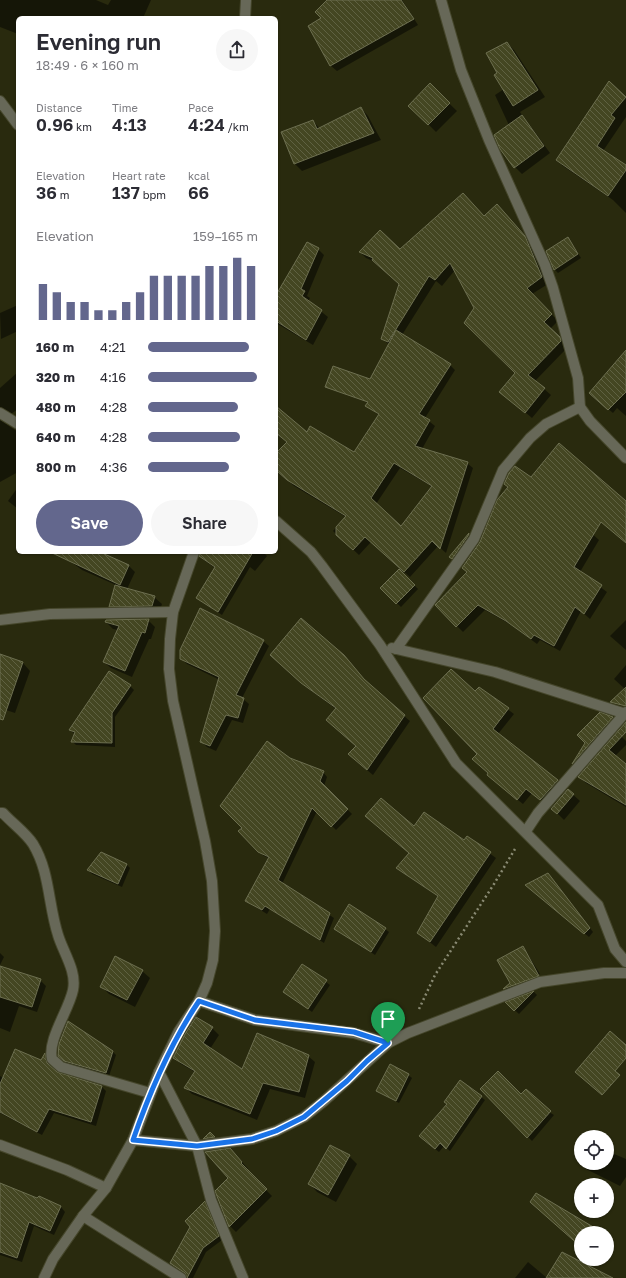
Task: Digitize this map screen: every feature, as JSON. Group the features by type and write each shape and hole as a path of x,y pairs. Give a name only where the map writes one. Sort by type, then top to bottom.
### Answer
{"street":[{"path":"245,16 246,0"},
{"path":"441,0 453,45 489,140 545,266 553,288 578,378 580,407 590,421 626,458"},
{"path":"0,101 16,122"},
{"path":"396,649 474,539 483,522 496,483 507,465 530,438 546,424 580,407"},
{"path":"0,413 16,423"},
{"path":"278,523 311,552 380,645 456,763 526,831 598,905 615,949 626,962"},
{"path":"44,1278 53,1259 83,1216 106,1188 133,1140 159,1072 179,1031 199,1001 207,983 213,960 215,931 212,881 205,842 173,701 169,669 173,612 193,554"},
{"path":"0,620 50,614 173,612"},
{"path":"380,645 495,672 625,713 538,813 526,831"},
{"path":"0,813 3,813 32,843 42,861 57,934 73,972 74,988 71,1002 52,1047 52,1059 61,1067 150,1093"},
{"path":"133,1140 197,1146 252,1139 276,1131 304,1117 347,1081 388,1043 408,1033 540,982 604,973 626,973"},
{"path":"199,1001 255,1020 354,1032 388,1043"},
{"path":"159,1072 197,1146 211,1200 243,1278"},
{"path":"0,1145 67,1170 106,1188"},
{"path":"83,1216 181,1278"}],"path":[{"path":"408,1033 435,975 494,884 526,831"}],"building":[{"path":"327,0 401,0 414,19 330,66 308,26 321,18 315,12"},
{"path":"507,42 538,90 513,106 494,75 497,73 486,53"},
{"path":"609,81 626,97 611,115 615,118 597,146 626,165 626,170 608,196 556,160"},
{"path":"430,83 450,103 428,125 408,106"},
{"path":"361,107 374,133 294,164 281,132 313,120 317,129"},
{"path":"522,115 544,146 514,168 500,149 494,135"},
{"path":"463,193 484,216 497,204 525,236 542,277 527,288 552,314 544,322 560,337 561,341 528,375 545,388 525,413 499,392 515,373 464,323 474,308 450,263 435,280 429,276 388,342 381,339 399,284 372,260 373,258 359,252 380,230 400,249"},
{"path":"568,237 578,254 554,270 546,251"},
{"path":"307,242 319,248 301,289 305,291 302,296 322,310 306,340 278,322 278,292"},
{"path":"396,330 451,364 419,414 430,420 415,446 468,462 440,549 432,541 404,572 365,537 353,550 336,535 336,527 346,516 287,480 278,472 278,451 287,442 278,435 278,408 307,432 310,426 354,452 379,414 365,406 368,402 325,387 333,366 370,379","holes":["394,463 432,486 401,526 371,498"]},
{"path":"626,350 626,392 608,410 589,393"},
{"path":"559,443 626,501 626,543 601,522 574,567 602,585 584,614 575,607 554,646 534,635 531,639 506,621 478,605 456,627 435,605 467,572 462,568 480,542 497,500 508,487 504,484 509,473 515,466 531,477"},
{"path":"469,533 452,559 449,557"},
{"path":"54,554 104,554 129,565 120,585"},
{"path":"200,554 252,554 218,612 196,598 215,567 199,556"},
{"path":"399,569 415,585 396,604 380,588"},
{"path":"115,585 155,596 152,606 109,607"},
{"path":"200,608 264,640 236,695 244,698 238,718 226,715 210,746 200,742 219,677 180,659 180,650"},
{"path":"301,618 344,655 364,679 405,715 367,770 348,754 356,746 326,720 336,708 301,683 270,655"},
{"path":"149,619 145,633 142,632 125,671 103,662 119,626 105,622 106,620"},
{"path":"0,654 23,662 3,720 0,719"},
{"path":"451,669 475,691 479,687 509,708 493,729 558,780 540,800 526,789 517,800 487,775 488,773 472,759 477,754 423,698"},
{"path":"109,671 131,685 112,713 112,743 71,742 75,732 69,730"},
{"path":"626,687 626,706 610,702"},
{"path":"600,712 613,717 572,764 585,743 577,735"},
{"path":"626,722 626,732 609,750 626,764 626,805 578,777"},
{"path":"267,741 290,758 324,771 320,781 348,809 331,827 312,808 278,880 330,913 320,940 265,906 262,910 245,901 269,857 258,852 238,831 242,828 220,806"},
{"path":"568,789 574,794 557,814 551,809"},
{"path":"381,798 414,826 424,812 464,840 467,836 491,852 430,942 417,933 438,896 396,868 409,853 365,816"},
{"path":"101,852 127,864 118,884 87,870"},
{"path":"548,873 590,928 584,934 525,885"},
{"path":"349,904 386,928 371,952 334,929"},
{"path":"523,946 539,976 503,989 510,983 497,960"},
{"path":"115,956 143,970 127,1000 100,987"},
{"path":"302,964 327,980 308,1009 283,992"},
{"path":"0,966 41,979 32,1007 0,997"},
{"path":"534,991 514,1011 505,1002"},
{"path":"196,1017 213,1027 203,1043 242,1069 257,1033 309,1055 299,1092 263,1083 250,1114 184,1088 195,1071 173,1058 185,1034"},
{"path":"68,1021 113,1051 106,1073 64,1061 58,1056 59,1044"},
{"path":"610,1031 626,1045 626,1058 615,1071 620,1075 602,1095 575,1072"},
{"path":"15,1049 41,1060 45,1053 47,1063 57,1072 102,1086 91,1122 49,1109 37,1132 0,1112 0,1084"},
{"path":"390,1064 409,1074 396,1101 376,1091"},
{"path":"498,1071 521,1094 526,1089 551,1111 527,1138 480,1089"},
{"path":"460,1080 482,1096 446,1149 440,1143 435,1149 419,1136 447,1104 444,1102"},
{"path":"210,1132 215,1137 203,1139"},
{"path":"330,1145 350,1155 328,1195 308,1184"},
{"path":"230,1148 242,1162 241,1163 267,1189 229,1227 215,1191 228,1178 205,1152"},
{"path":"0,1183 37,1198 39,1196 61,1206 50,1231 29,1222 17,1258 0,1252"},
{"path":"536,1193 574,1216 574,1218 578,1218 592,1226 574,1226 574,1241 530,1202"},
{"path":"205,1201 219,1236 203,1248 187,1278 185,1273 170,1263 190,1227 185,1221"},
{"path":"562,1252 574,1258 574,1266 589,1266 613,1278 546,1278"}],"route":[{"path":"199,1001 255,1020 354,1032 388,1043 347,1081 304,1117 276,1131 252,1139 197,1146 168,1142 133,1140 159,1072 179,1031 199,1001"}]}
